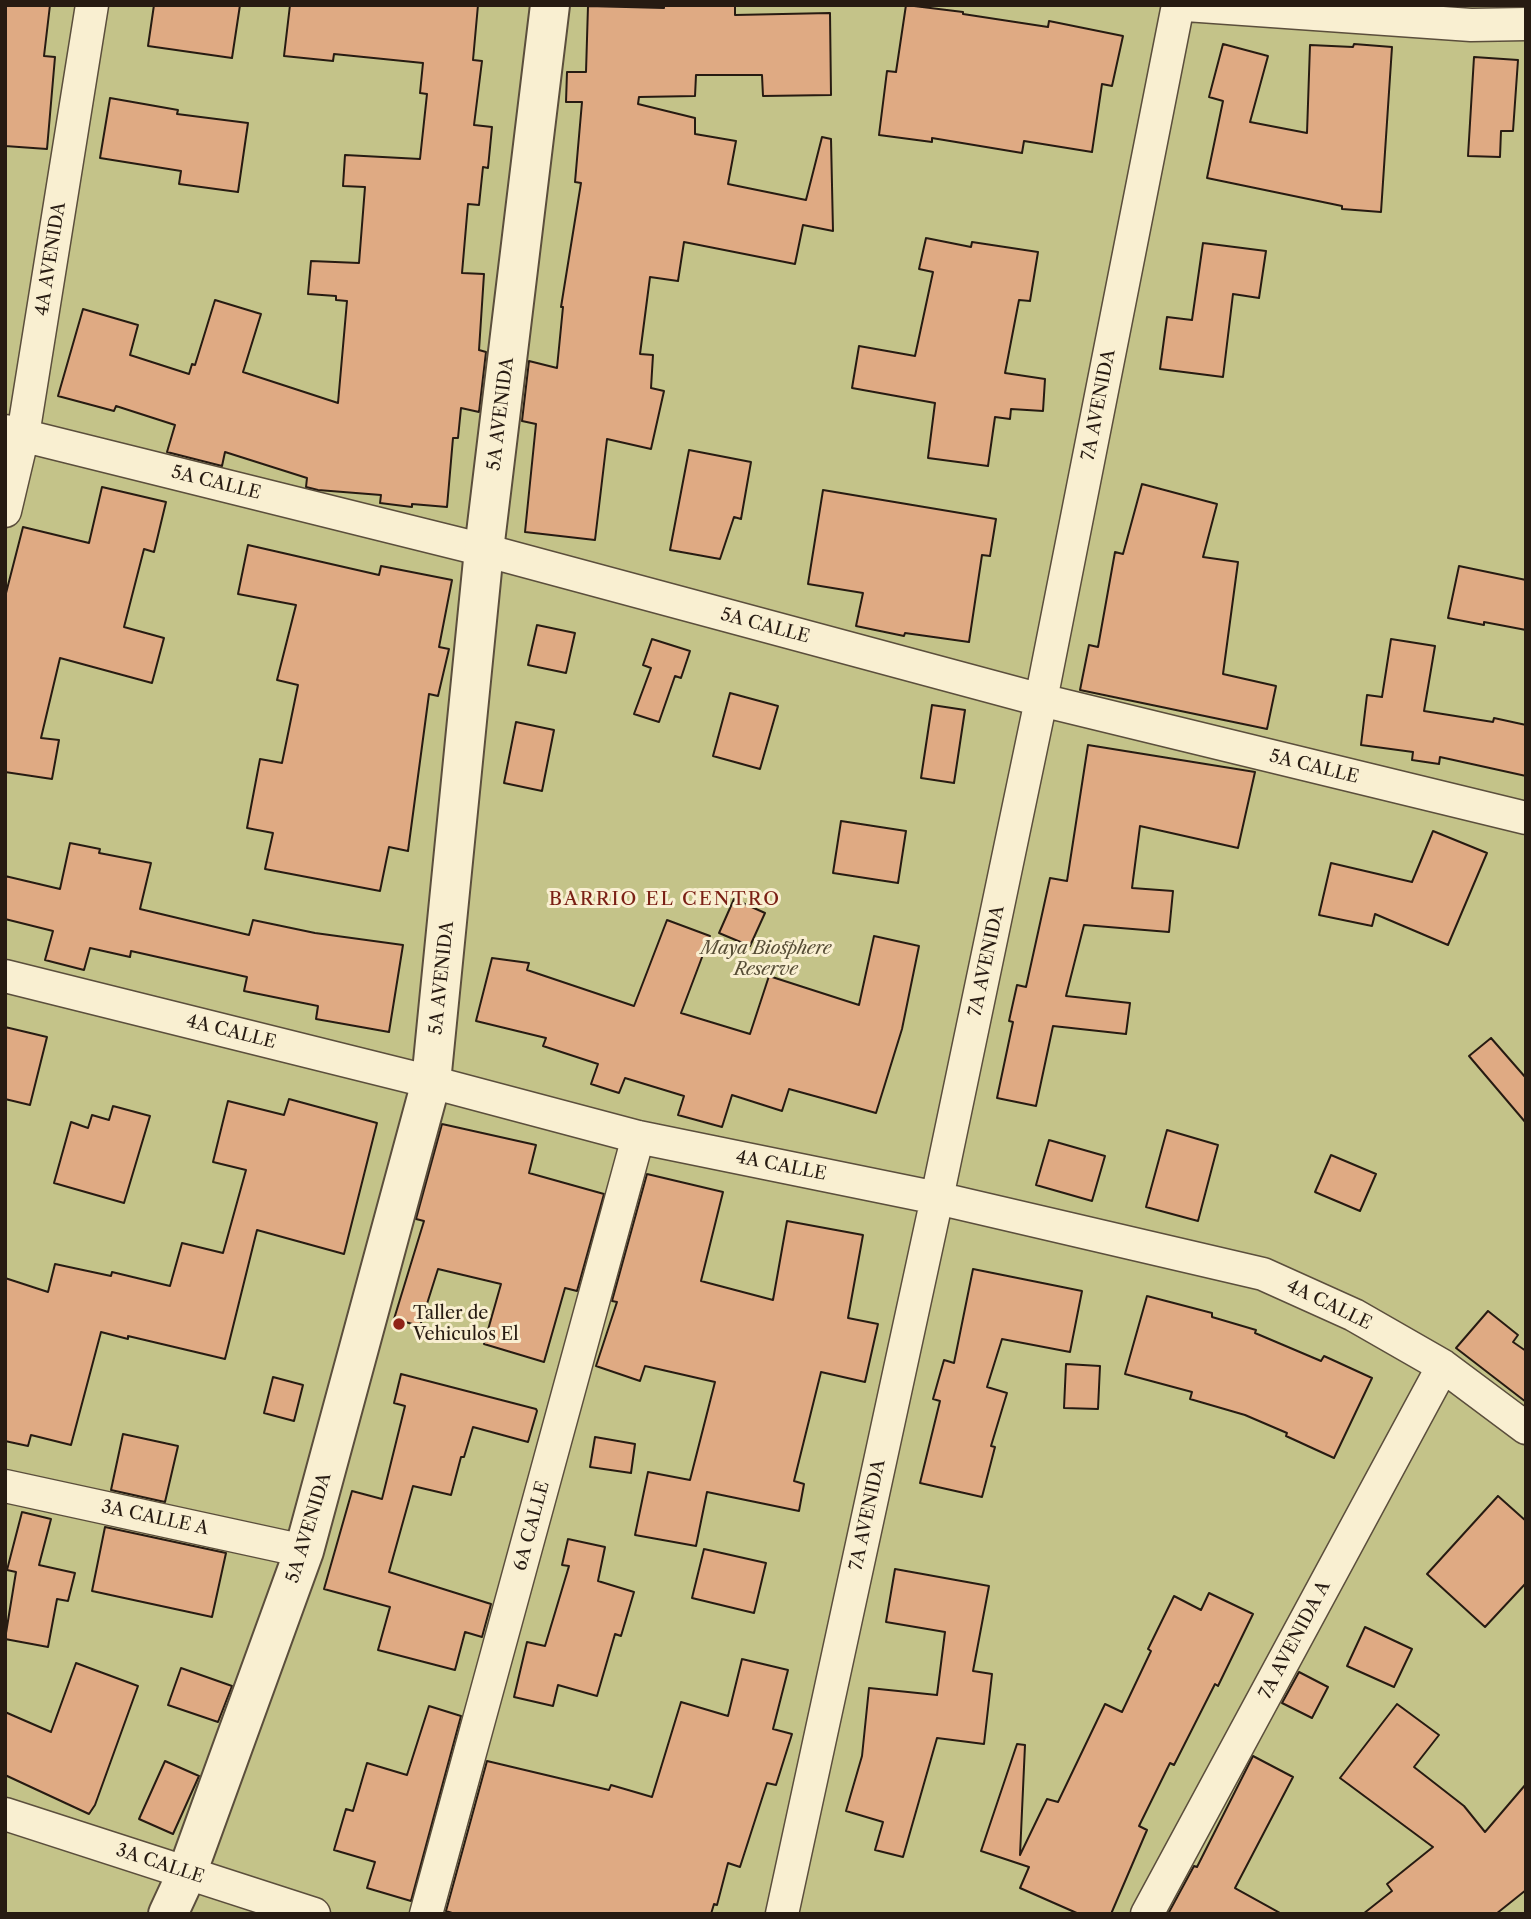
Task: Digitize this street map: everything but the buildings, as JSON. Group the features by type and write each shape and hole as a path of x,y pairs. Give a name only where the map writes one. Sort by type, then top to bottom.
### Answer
{"street":[{"name":"4A AVENIDA","path":"5,511 14,433 92,5"},
{"name":"5A AVENIDA","path":"168,1914 187,1873 304,1551 431,1082 484,550 550,5"},
{"name":"7A AVENIDA","path":"782,1914 937,1198 1041,700 1178,5"},
{"path":"1186,5 1471,25 1526,24"},
{"name":"5A CALLE","path":"14,433 484,550 1041,700 1526,818"},
{"name":"4A CALLE","path":"5,976 431,1082 638,1137 937,1198 1263,1274 1354,1315 1443,1366 1526,1428"},
{"name":"6A CALLE","path":"426,1914 638,1137"},
{"name":"7A AVENIDA A","path":"1147,1914 1443,1366"},
{"name":"3A CALLE A","path":"5,1486 304,1551"},
{"name":"3A CALLE","path":"5,1814 314,1914"}],"green space":[{"name":"Maya Biosphere Reserve","path":"5,5 1526,5 1526,1914 5,1914"}],"place":[{"name":"Taller de Vehiculos El","path":"399,1324"}],"district":[{"name":"BARRIO EL CENTRO","path":"665,900"}]}
